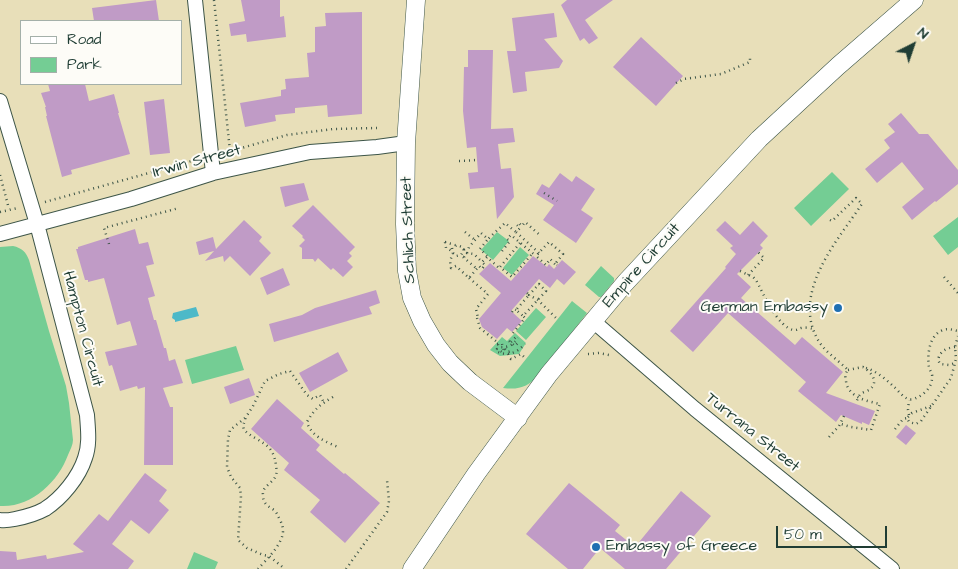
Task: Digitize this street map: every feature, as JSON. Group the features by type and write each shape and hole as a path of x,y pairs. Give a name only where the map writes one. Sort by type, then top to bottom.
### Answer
{"street":[{"path":"195,0 213,173"},
{"name":"Schlich Street","path":"416,0 406,143 405,224 407,272 412,298 422,321 436,345 450,363 470,382 518,418"},
{"name":"Empire Circuit","path":"412,569 476,474 550,374 650,256 759,140 838,66 914,0"},
{"name":"Hampton Circuit","path":"0,101 37,224 87,415 89,438 86,457 78,474 64,492 44,509 26,516 0,520"},
{"name":"Irwin Street","path":"0,234 131,199 213,173 310,152 406,143"},
{"name":"Turrana Street","path":"593,322 695,409 892,569"}],"path":[{"path":"214,0 230,151"},
{"path":"676,83 684,79 721,74 750,62 750,57"},
{"path":"0,212 31,206 286,135 333,129 377,128"},
{"path":"459,161 477,160"},
{"path":"0,176 9,209"},
{"path":"544,193 557,200"},
{"path":"830,220 832,221 856,198 862,204 815,279 811,296 810,313 818,339 823,347 848,370"},
{"path":"109,244 104,228 180,208"},
{"path":"532,254 512,277 499,268 480,249 505,222 539,253"},
{"path":"516,232 520,228 517,225 519,223 522,226 525,222 541,236"},
{"path":"465,232 475,240"},
{"path":"464,257 468,248 481,233 488,239"},
{"path":"502,251 510,241 508,239 510,235 546,265 550,260 556,265 563,254 549,242 536,256"},
{"path":"445,242 461,245 467,253 474,254 485,265 482,269 479,266 477,268 464,257 456,256 446,248 445,242"},
{"path":"499,268 520,243"},
{"path":"456,245 452,248 453,252 450,261 451,268 456,266"},
{"path":"456,266 463,248"},
{"path":"748,276 764,258 758,252"},
{"path":"482,262 487,257"},
{"path":"456,266 488,294 476,308 480,328 500,347 505,347"},
{"path":"469,278 477,268"},
{"path":"740,271 756,280 771,310 786,326 792,330 814,328"},
{"path":"944,277 958,293"},
{"path":"512,312 539,284 546,291 520,316"},
{"path":"528,294 538,300 556,318"},
{"path":"513,332 525,318 520,316 516,310"},
{"path":"840,424 871,430 880,404 858,398 851,392 846,385 845,374 848,370 859,367 872,370 900,394 909,400 915,399 927,391 931,384 929,354 932,340 942,330 958,331"},
{"path":"909,400 908,417 911,423 916,424 921,421 951,378 956,359 955,347 958,336"},
{"path":"518,338 505,347 503,352 497,349 496,351 508,354 518,351 525,344"},
{"path":"505,347 508,352 513,350"},
{"path":"955,347 944,350 938,360 943,365 955,363"},
{"path":"580,358 589,353 599,353 608,354 613,358"},
{"path":"508,354 512,359 519,354 524,357"},
{"path":"856,404 861,393 871,388 874,382 873,376 866,368"},
{"path":"258,569 281,541 283,529 276,513 265,504 263,496 266,486 276,476 274,453 262,441 244,430 243,426 246,417 265,381 290,371 306,394 313,398 320,395 324,403"},
{"path":"333,397 318,406 307,422 308,427 315,434 325,442 338,447"},
{"path":"895,429 903,419 916,411 932,406"},
{"path":"829,437 844,416"},
{"path":"246,417 230,430 228,438 227,467 231,477 240,488 241,496 238,540 247,548 269,556 285,569"},
{"path":"346,569 387,512 389,502 387,480"}],"green space":[{"path":"832,172 849,189 811,226 794,208"},
{"path":"958,217 958,247 948,255 933,236"},
{"path":"497,232 509,241 493,260 481,250"},
{"path":"13,246 23,251 29,260 66,386 73,440 58,475 50,484 33,498 22,503 0,506 0,247"},
{"path":"520,247 529,255 512,275 503,268"},
{"path":"601,266 614,278 614,281 599,297 585,285"},
{"path":"572,301 587,313 539,375 523,387 503,388"},
{"path":"536,308 546,317 526,340 516,331"},
{"path":"515,333 526,343 519,354 500,356 490,350 502,337 507,341"},
{"path":"236,346 244,370 192,384 185,360"},
{"path":"194,552 218,562 215,569 187,569"}],"water":[{"path":"196,307 199,316 175,322 172,318 173,313"}],"building":[{"path":"156,0 159,20 94,20 92,8"},
{"path":"241,0 280,0 280,17 284,16 286,37 247,42 246,34 231,36 229,24 245,21"},
{"path":"567,0 613,0 585,20 598,38 589,44 584,38 580,41 561,5"},
{"path":"362,12 362,114 328,117 327,105 295,108 295,113 275,115 276,121 245,127 240,103 281,96 281,90 286,89 285,79 309,77 307,53 315,52 315,27 326,26 325,13"},
{"path":"554,13 557,37 544,39 563,61 559,68 525,72 527,91 513,93 507,51 516,51 512,18"},
{"path":"641,37 683,76 656,106 613,67"},
{"path":"468,50 493,50 491,129 513,128 515,142 498,144 501,169 511,168 514,197 497,219 494,187 470,189 468,173 478,172 476,147 467,148 463,111 464,67 468,67"},
{"path":"48,85 85,85 89,101 114,94 130,154 71,170 72,174 62,177 41,93 50,91"},
{"path":"164,99 170,153 150,155 144,102"},
{"path":"901,113 919,134 928,134 958,170 958,184 912,220 902,207 924,189 902,162 877,183 865,169 890,148 884,140 895,132 888,124"},
{"path":"560,173 572,182 576,176 595,189 581,210 593,218 576,243 543,220 554,205 536,194 542,184 549,188"},
{"path":"304,183 309,200 285,207 280,187"},
{"path":"313,205 355,247 349,253 352,256 347,261 353,267 343,277 333,268 331,270 318,258 315,262 313,259 302,259 302,248 299,246 305,240 292,226"},
{"path":"244,220 262,237 259,241 271,253 250,276 230,256 224,262 223,256 205,261 214,251 199,255 196,242 213,237 216,249"},
{"path":"725,221 740,235 753,221 768,236 760,245 763,248 737,274 751,287 741,298 795,345 802,337 843,372 826,393 875,411 869,425 841,415 836,422 798,391 806,382 728,313 693,352 670,331 726,268 736,254 730,248 733,246 716,230"},
{"path":"135,229 139,244 148,242 154,264 146,266 155,296 148,298 154,320 156,320 169,361 175,359 183,383 163,388 170,407 173,407 173,465 144,465 145,387 138,389 137,386 120,391 112,365 109,366 105,352 137,345 130,321 117,325 104,278 88,282 88,280 85,280 76,249"},
{"path":"533,256 547,267 549,264 554,269 562,260 576,272 564,285 557,279 550,288 539,279 511,311 522,321 512,332 507,328 497,339 482,327 479,319 501,293 479,274 490,263 511,281"},
{"path":"283,268 290,285 267,295 260,278"},
{"path":"376,290 380,303 369,307 372,314 274,342 269,324"},
{"path":"338,352 348,371 310,392 299,373"},
{"path":"249,378 255,395 230,404 224,387"},
{"path":"277,399 304,423 301,428 320,445 316,450 380,503 345,543 310,512 320,500 284,470 289,463 251,429"},
{"path":"906,425 916,433 906,445 896,437"},
{"path":"145,473 167,490 159,501 169,510 149,534 131,520 112,544 134,561 128,569 0,569 0,551 16,552 17,560 46,555 47,559 84,552 73,544 99,514 108,521"},
{"path":"569,483 620,525 615,531 635,547 681,491 711,516 666,569 625,569 600,548 583,569 568,569 526,534"}],"place":[{"name":"German Embassy","path":"838,308"},
{"name":"Embassy of Greece","path":"596,547"}]}
